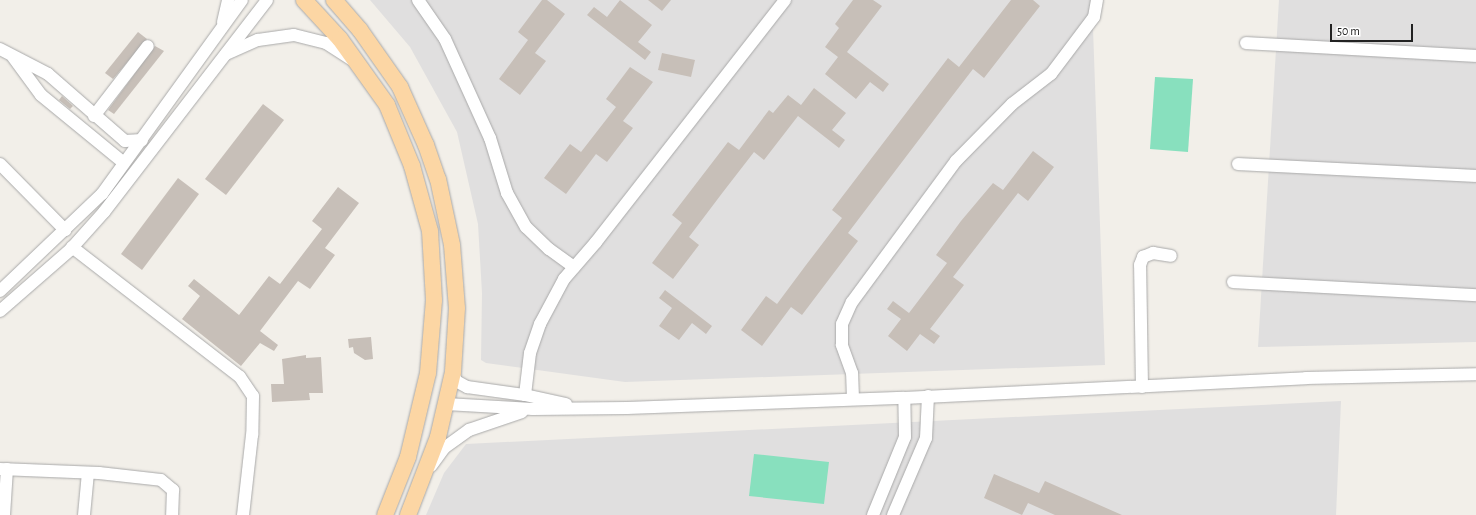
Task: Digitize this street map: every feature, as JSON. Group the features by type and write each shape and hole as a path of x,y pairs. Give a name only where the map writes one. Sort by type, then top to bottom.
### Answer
{"main road":[{"path":"304,0 362,67 387,105 412,166 430,231 434,300 428,373 408,456 385,515"},
{"path":"334,0 360,30 400,87 426,145 438,179 452,244 457,308 453,372 438,437 408,515"}],"street":[{"path":"222,27 228,0"},
{"path":"0,291 102,194 242,0"},
{"path":"0,311 72,247 122,190 267,0"},
{"path":"418,0 445,39 490,138 507,193 522,220 549,249 574,267"},
{"path":"525,395 530,353 540,324 564,279 601,236 785,0"},
{"path":"853,399 852,373 842,345 842,324 852,302 956,161 1012,104 1051,74 1094,18 1097,0"},
{"path":"225,54 258,40 294,35 326,43 362,67"},
{"path":"1246,43 1476,56"},
{"path":"94,116 148,46"},
{"path":"5,52 48,74 94,116 125,140 142,140"},
{"path":"5,52 41,95 124,163"},
{"path":"0,164 65,230"},
{"path":"1238,164 1476,176"},
{"path":"72,247 240,377 253,396 252,435 243,515"},
{"path":"1142,387 1140,265 1143,257 1154,253 1171,256"},
{"path":"1233,282 1476,295"},
{"path":"453,372 456,381 467,387 525,395 583,408"},
{"path":"446,404 533,409 583,408 904,398 1314,378 1476,374"},
{"path":"893,515 926,438 928,396"},
{"path":"873,515 905,437 904,398"},
{"path":"420,484 433,462 455,438 482,424 533,409"},
{"path":"4,515 4,469 88,473 161,480 173,490 172,515"},
{"path":"84,515 88,473"}],"shaded area":[{"path":"370,0 1092,0 1105,365 625,382 486,363 481,360 482,293 478,224 457,132 410,47"},
{"path":"1279,0 1476,0 1476,342 1258,347"},
{"path":"1341,401 1336,515 426,515 444,473 466,444"}],"green space":[{"path":"1155,77 1193,79 1188,152 1150,149"},
{"path":"754,454 829,462 824,504 749,496"}],"building":[{"path":"542,0 547,0 565,14 535,53 546,61 520,95 499,79 528,40 518,32"},
{"path":"620,0 652,25 638,42 651,52 645,60 587,15 594,7 607,17"},
{"path":"648,0 671,0 662,11"},
{"path":"853,0 873,0 882,6 847,52 889,84 883,92 870,82 856,99 825,74 838,57 825,47 839,28 835,24"},
{"path":"1011,0 1033,0 1040,6 984,78 973,69 848,233 858,241 802,315 791,307 762,346 741,330 766,296 777,304 842,218 832,210 948,58 959,67"},
{"path":"138,32 147,39 113,79 105,73"},
{"path":"155,46 164,51 114,114 108,110"},
{"path":"662,53 695,60 691,77 658,70"},
{"path":"630,67 653,82 623,121 633,128 607,162 596,154 566,194 544,178 570,144 581,152 616,107 606,99"},
{"path":"814,88 846,113 832,130 845,140 839,148 798,116 764,160 754,152 723,192 689,237 699,245 673,279 652,263 682,223 672,215 728,142 739,150 769,110 773,113 788,95 801,105"},
{"path":"62,96 73,106 70,109 59,100"},
{"path":"263,104 284,120 226,195 205,179"},
{"path":"1033,151 1054,167 1028,201 1018,193 953,277 964,285 930,329 940,336 934,344 920,334 907,351 888,336 901,319 887,309 893,301 909,313 947,263 936,255 961,221 993,183 1003,190"},
{"path":"178,178 199,194 142,270 121,254"},
{"path":"338,187 359,203 325,248 335,255 310,289 298,281 260,331 278,345 274,351 260,343 241,366 182,319 200,296 188,286 194,279 239,315 269,276 280,284 322,229 312,221"},
{"path":"665,290 712,326 706,334 692,323 679,340 659,326 672,308 659,298"},
{"path":"371,337 373,359 365,360 354,353 353,347 349,348 348,339"},
{"path":"306,355 306,358 321,357 323,393 309,393 310,400 272,402 271,384 284,384 282,359"},
{"path":"994,474 1039,493 1045,481 1122,515 1055,515 1028,503 1022,515 984,498"}]}
